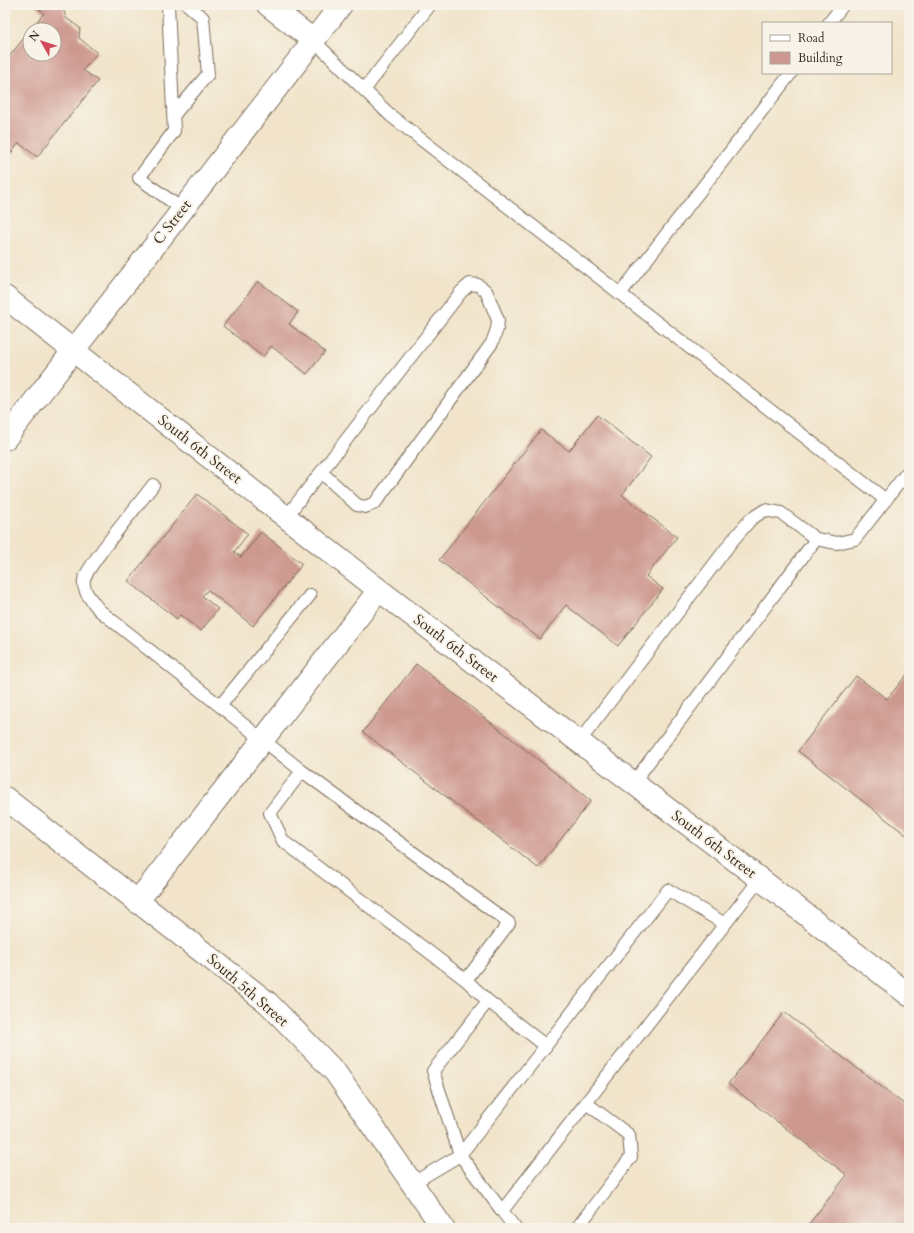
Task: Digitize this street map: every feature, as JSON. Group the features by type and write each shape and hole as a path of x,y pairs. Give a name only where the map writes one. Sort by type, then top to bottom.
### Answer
{"street":[{"path":"268,5 313,40"},
{"name":"C Street","path":"5,439 341,5"},
{"name":"South 6th Street","path":"5,297 74,349 379,590 760,879 909,996"},
{"path":"137,902 379,590"},
{"name":"South 5th Street","path":"5,798 137,902 217,961 268,1003 335,1072 443,1228"}],"lane":[{"path":"168,5 174,131 139,178 182,209"},
{"path":"173,116 208,74 203,18 188,5"},
{"path":"364,90 430,5"},
{"path":"830,22 843,5"},
{"path":"313,40 391,116 886,500"},
{"path":"620,294 790,74"},
{"path":"286,516 460,292 470,284 478,284 486,291 498,320 497,329 492,343 375,503 365,507 357,506 321,472"},
{"path":"579,742 751,519 765,510 781,513 816,538 837,543 855,539 909,470"},
{"path":"153,485 92,565 84,580 86,593 99,610 302,771 509,924 466,980"},
{"path":"633,783 816,538"},
{"path":"220,706 310,595"},
{"path":"302,771 270,813 283,840 466,980 488,1001 546,1046"},
{"path":"502,1211 760,879"},
{"path":"413,1183 460,1156 668,890 725,924"},
{"path":"488,1001 433,1071 460,1156 515,1228"},
{"path":"577,1228 632,1157 629,1135 586,1103"}],"building":[{"path":"34,5 62,5 66,18 80,28 79,38 97,53 83,70 98,81 37,157 19,143 5,161 5,62 22,40 22,62 62,62 62,22 37,22 44,13"},
{"path":"258,281 298,312 289,324 325,352 307,374 271,346 263,357 223,326"},
{"path":"597,415 651,457 622,495 677,537 646,576 663,589 618,646 566,605 540,639 439,560 541,430 569,451"},
{"path":"197,494 248,534 234,552 241,557 261,532 302,564 253,626 208,590 202,596 218,609 201,631 180,615 177,619 128,581"},
{"path":"416,664 591,801 538,868 363,732"},
{"path":"909,672 909,837 798,751 856,676 887,699"},
{"path":"784,1012 909,1108 909,1228 806,1228 847,1175 728,1084"}]}
